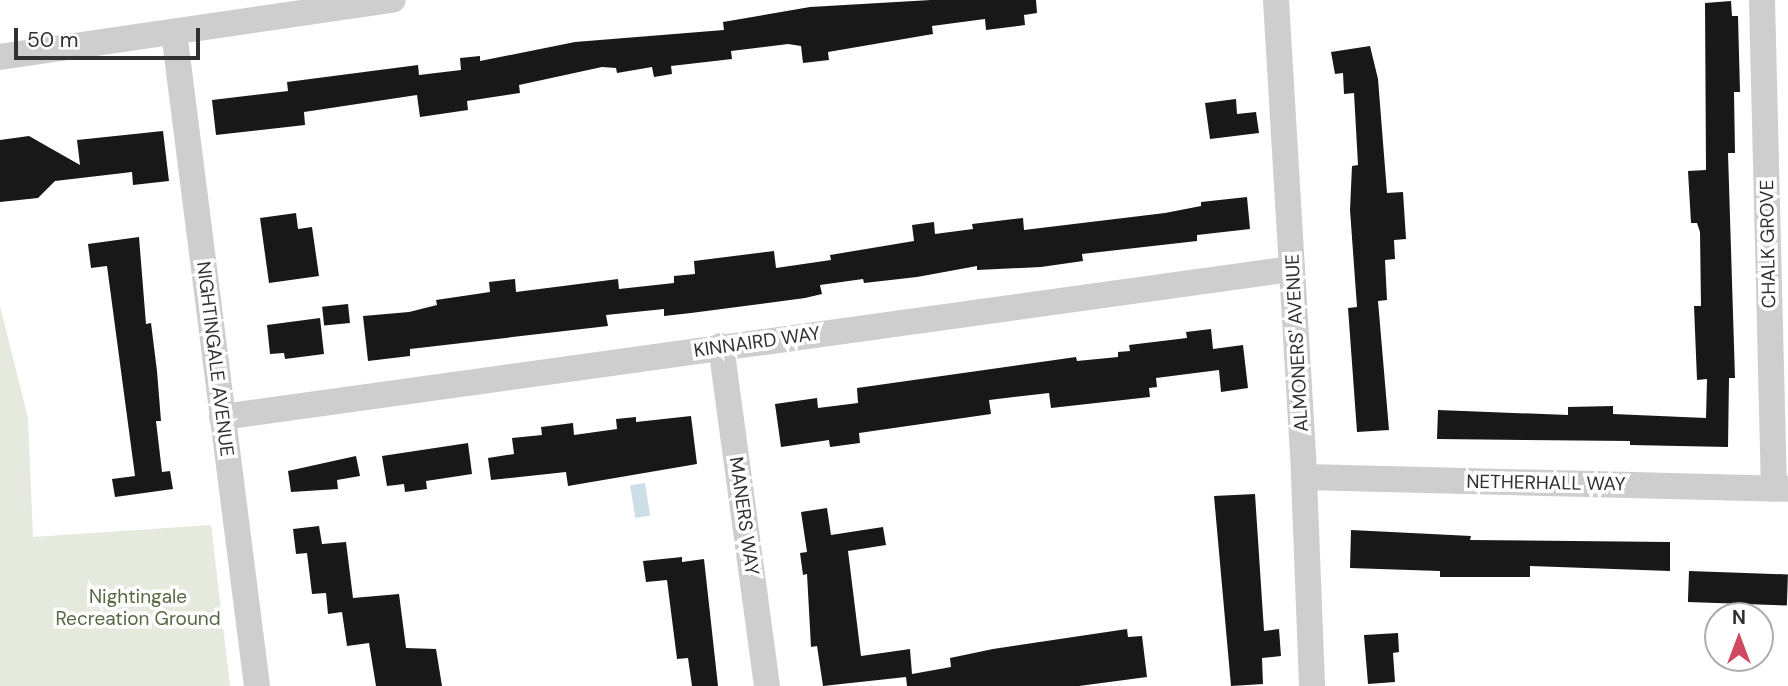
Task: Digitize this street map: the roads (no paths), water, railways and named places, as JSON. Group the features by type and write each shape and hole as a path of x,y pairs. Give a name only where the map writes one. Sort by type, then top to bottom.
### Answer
{"street":[{"path":"0,57 393,0"},
{"name":"ALMONERS' AVENUE","path":"1276,0 1304,477 1311,686"},
{"name":"CHALK GROVE","path":"1762,0 1781,489"},
{"name":"NIGHTINGALE AVENUE","path":"174,32 257,686"},
{"name":"KINNAIRD WAY","path":"222,417 1292,269"},
{"name":"MANERS WAY","path":"721,346 767,686"},
{"name":"NETHERHALL WAY","path":"1304,477 1781,489"}],"park label":[{"name":"Nightingale Recreation Ground","path":"138,608"}]}
